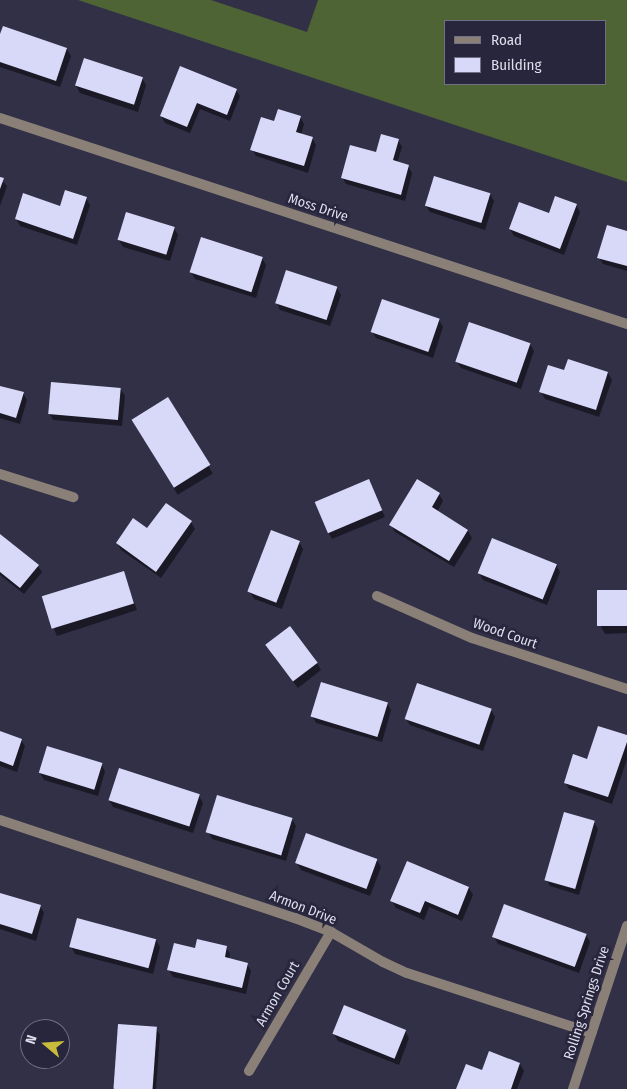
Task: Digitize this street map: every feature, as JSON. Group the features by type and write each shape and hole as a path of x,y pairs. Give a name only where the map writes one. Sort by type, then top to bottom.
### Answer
{"street":[{"name":"Moss Drive","path":"0,118 627,324"},
{"path":"0,474 72,498"},
{"name":"Wood Court","path":"377,596 472,638 627,689"},
{"name":"Armon Drive","path":"0,820 331,932 383,962 407,973 592,1033"},
{"name":"Rolling Springs Drive","path":"573,1089 627,926"},
{"name":"Armon Court","path":"249,1070 331,932"}],"green space":[{"path":"78,0 211,0 307,32 318,0 627,0 627,182"}],"building":[{"path":"3,26 67,48 56,81 0,62 0,34"},
{"path":"84,58 143,77 134,105 75,86"},
{"path":"180,66 237,89 227,115 197,103 187,127 160,116"},
{"path":"278,109 301,116 296,132 313,137 304,166 250,150 261,117 274,121"},
{"path":"381,134 399,139 393,160 409,165 401,195 341,178 350,145 376,152"},
{"path":"434,176 490,193 481,223 425,206"},
{"path":"0,177 4,178 0,189"},
{"path":"65,190 87,197 73,239 15,219 23,193 60,206"},
{"path":"555,196 577,204 560,249 509,229 519,202 549,213"},
{"path":"126,212 175,227 166,255 118,240"},
{"path":"607,225 627,231 627,266 597,258"},
{"path":"201,237 263,257 251,292 190,272"},
{"path":"286,270 337,287 327,320 275,303"},
{"path":"382,299 440,319 428,352 371,332"},
{"path":"469,322 530,343 517,383 455,362"},
{"path":"568,359 608,372 596,410 539,392 548,365 564,370"},
{"path":"51,382 121,388 118,420 48,414"},
{"path":"0,386 24,392 16,418 0,413"},
{"path":"168,397 210,465 174,488 132,420"},
{"path":"369,479 382,510 328,533 315,502"},
{"path":"417,479 440,493 432,507 468,530 449,561 389,525"},
{"path":"166,503 192,521 156,572 116,543 133,518 147,528"},
{"path":"271,530 300,541 276,603 247,592"},
{"path":"0,534 39,565 20,588 0,572"},
{"path":"492,538 557,564 543,599 478,573"},
{"path":"124,571 134,604 52,629 42,596"},
{"path":"597,590 627,590 627,626 597,626"},
{"path":"290,626 318,663 293,681 265,645"},
{"path":"321,682 388,702 377,737 310,716"},
{"path":"417,683 492,709 479,745 405,719"},
{"path":"598,726 627,735 627,742 608,797 564,783 573,754 587,759"},
{"path":"0,731 22,739 13,766 0,761"},
{"path":"47,746 102,763 94,790 39,773"},
{"path":"119,768 200,794 189,827 108,800"},
{"path":"217,795 293,818 281,855 206,832"},
{"path":"564,812 595,821 575,889 544,880"},
{"path":"306,833 377,859 366,889 295,863"},
{"path":"407,861 469,887 458,915 425,901 420,913 390,901"},
{"path":"0,893 41,905 32,934 0,924"},
{"path":"504,904 587,934 575,967 492,937"},
{"path":"77,918 156,939 148,968 69,947"},
{"path":"197,939 227,946 225,957 248,963 242,988 167,970 174,943 195,948"},
{"path":"344,1005 406,1030 395,1059 332,1034"},
{"path":"118,1024 157,1027 153,1089 113,1089"},
{"path":"489,1051 520,1063 511,1089 456,1089 466,1064 482,1070"}]}
